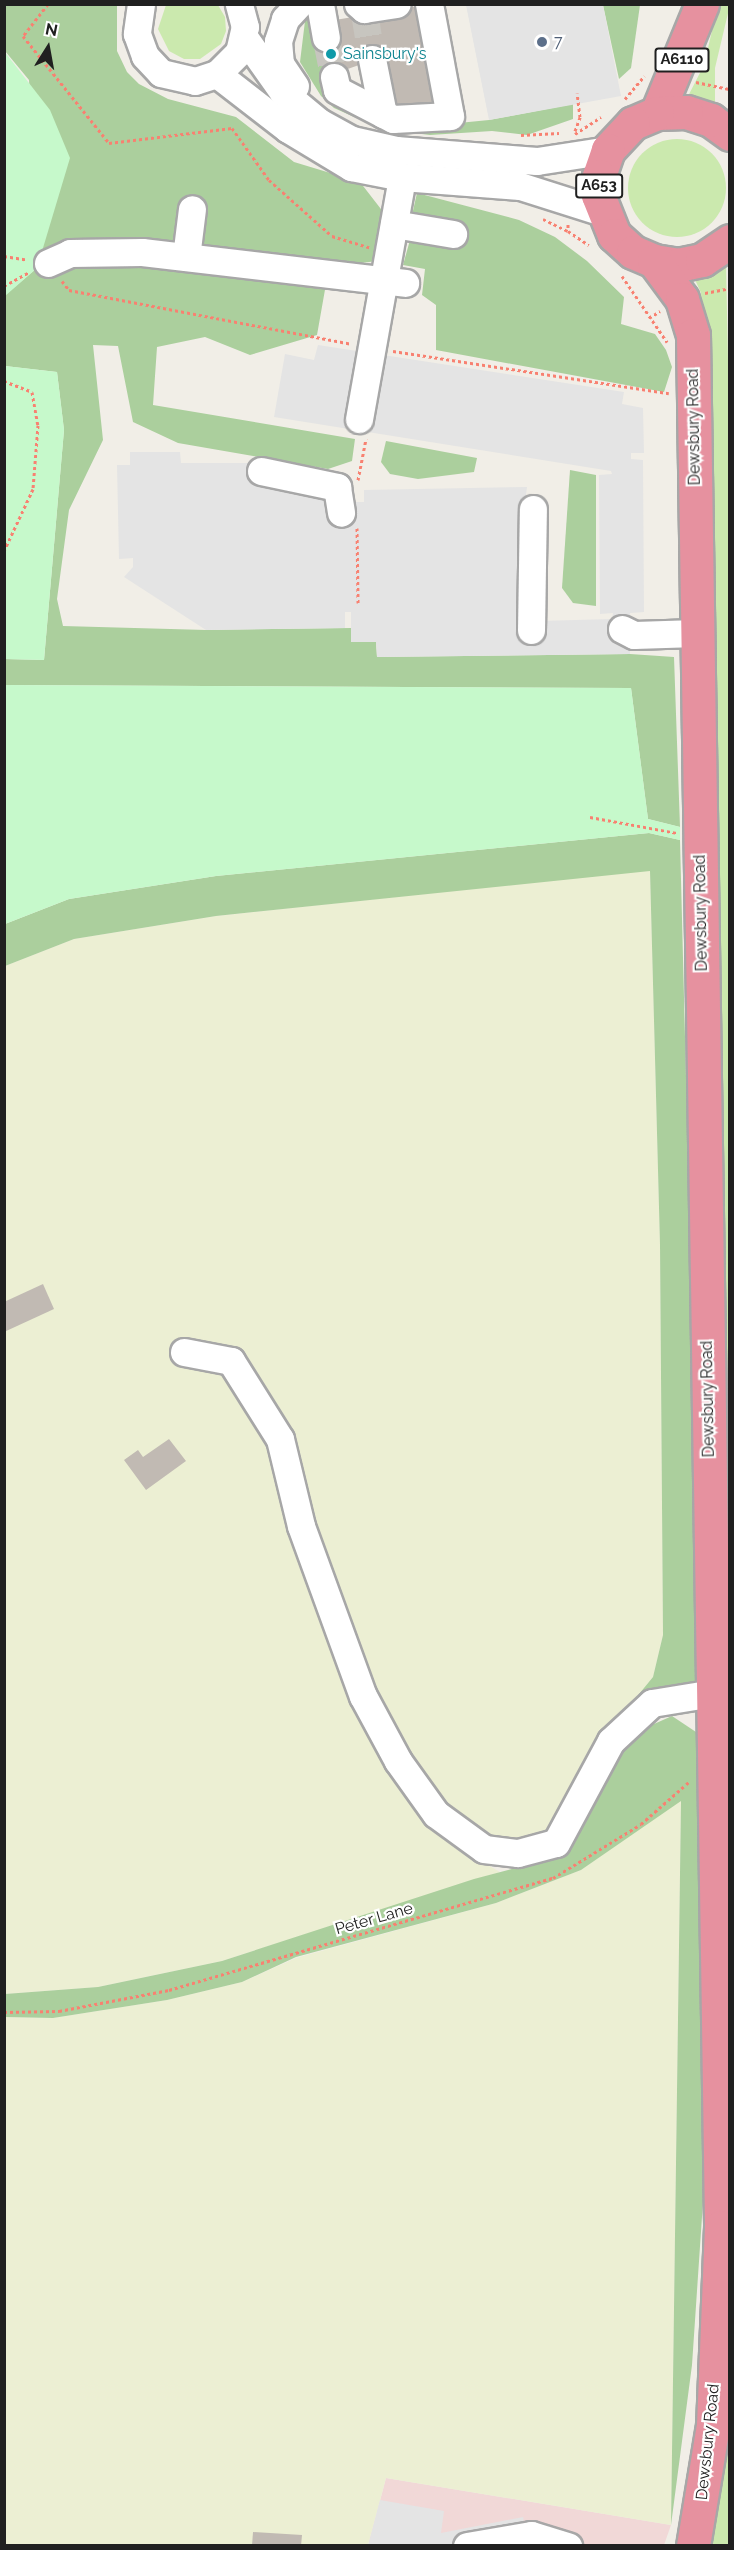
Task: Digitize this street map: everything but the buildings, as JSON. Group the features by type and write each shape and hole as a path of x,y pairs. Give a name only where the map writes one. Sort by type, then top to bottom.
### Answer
{"highway":[{"name":"A6110","path":"657,113 700,16 702,4"},
{"name":"Dewsbury Road","path":"729,134 711,120 686,112 657,113 633,123 608,150 599,176 602,213 614,235 633,252 654,261 678,265 702,260 729,241"},
{"name":"Dewsbury Road","path":"654,261 682,299 693,335 721,2227 713,2425 693,2546"}],"street":[{"path":"172,78 195,81 217,74 239,52 242,23 263,4"},
{"path":"299,4 285,19 278,41 280,64 319,122"},
{"path":"320,4 326,37"},
{"path":"364,6 397,4"},
{"path":"334,76 337,90 383,114 414,120 450,116 429,4"},
{"path":"137,11 145,56 172,78 277,119"},
{"path":"242,23 283,92 319,122 352,140 442,155 537,161 608,150"},
{"path":"372,59 383,114"},
{"path":"217,74 314,147 351,167 402,177 520,186 602,213"},
{"path":"359,419 372,348 394,282 389,252 402,177"},
{"path":"186,256 192,209"},
{"path":"394,224 453,234"},
{"path":"48,263 70,253 142,252 394,282"},
{"path":"261,471 336,487 341,513"},
{"path":"531,630 533,509"},
{"path":"622,629 634,636 696,633"},
{"path":"184,1352 231,1361 280,1439 301,1526 363,1696 398,1761 436,1814 484,1849 518,1853 556,1843 611,1742 652,1702 713,1693"},
{"path":"467,2546 531,2535 568,2546"}],"path":[{"path":"48,4 23,36 109,143 232,128 269,180 332,236 389,252"},
{"path":"575,131 580,117 577,93"},
{"path":"4,256 48,263 69,290 372,348 673,394"},
{"path":"4,286 48,263"},
{"path":"4,381 32,392 38,425 33,489 4,551"},
{"path":"590,817 699,836"},
{"name":"Peter Lane","path":"4,2012 59,2011 169,1990 553,1878 641,1824 714,1760"}],"shaded area":[{"name":"7","path":"466,5 603,5 621,96 489,120"},
{"path":"318,345 624,392 622,404 643,408 644,453 631,453 631,459 643,460 644,612 630,613 630,654 377,657 376,642 351,642 351,612 345,612 345,628 206,630 124,577 133,567 133,558 119,559 117,465 130,465 130,452 180,452 181,463 258,463 349,502 364,502 364,490 527,487 525,502 539,621 612,619 613,613 600,614 599,475 612,474 611,471 274,417 285,354 314,360"},
{"path":"386,2478 671,2525 664,2545 368,2546"},
{"path":"380,2500 444,2511 441,2533 523,2517 528,2541 508,2546 368,2546"}],"green space":[{"path":"5,5 117,5 117,51 127,72 139,84 168,99 236,117 294,162 360,182 384,213 377,261 329,267 317,335 250,355 205,337 157,347 153,405 355,439 352,461 328,469 178,443 133,422 118,346 93,345 103,440 69,510 57,599 63,626 206,630 351,628 351,642 376,642 377,657 630,654 674,657 680,827 648,819 631,688 5,685 5,659 44,660 64,430 57,372 5,366 4,296 37,268 29,80 5,51"},
{"path":"166,5 218,5 225,17 226,31 221,44 200,59 184,59 169,51 158,29"},
{"path":"603,5 640,5 631,68 619,79"},
{"path":"718,5 729,5 729,9 715,68 715,112 684,104 704,65"},
{"path":"315,9 325,77 418,127 489,120 573,104 573,119 527,135 492,131 430,135 381,129 334,108 321,96 300,62 305,21"},
{"path":"4,51 50,110 70,158 37,268 5,296"},
{"path":"677,139 696,143 712,153 722,169 726,188 722,207 712,223 696,233 677,237 658,233 642,223 632,207 628,188 632,169 642,153 658,143"},
{"path":"417,193 519,220 555,237 587,261 624,297 621,324 655,334 666,350 672,367 664,392 436,350 436,305 422,295 425,269 403,265 410,240 464,247 464,227 412,215"},
{"path":"726,263 730,460 729,1809 715,853 701,293 692,273"},
{"path":"5,366 57,372 64,430 44,660 5,659"},
{"path":"386,441 477,458 474,472 418,479 390,474 381,462"},
{"path":"570,470 596,475 596,606 573,603 562,588"},
{"path":"5,685 631,688 648,819 680,827 680,840 649,833 216,876 69,899 5,924"},
{"path":"649,833 680,840 701,1667 694,1684 630,1705 653,1677 663,1635 660,1245 650,871 216,916 74,939 5,966 5,924 69,899 216,876"},
{"path":"650,870 660,1245 663,1635 653,1677 630,1705 561,1818 539,1838 517,1843 487,1837 414,1805 458,1848 500,1872 222,1961 98,1987 5,1994 5,966 74,939 216,916"},
{"path":"672,1716 696,1732 699,1746 704,2187 692,2365 671,2525 681,1801 581,1870 496,1903 296,1957 242,1982 167,2000 53,2018 5,2017 5,1994 98,1987 222,1961 474,1879 542,1861 565,1843 616,1752 636,1732"},
{"path":"681,1800 671,2525 386,2478 368,2545 5,2546 5,2017 53,2018 167,2000 242,1982 296,1958 496,1903 581,1870"},
{"path":"729,2360 729,2541 728,2545 705,2546"}],"tunnel":[{"path":"364,9 372,59"},
{"path":"326,37 334,77"}],"place":[{"name":"7","path":"542,42"},
{"name":"Sainsbury's","path":"331,54"}]}
